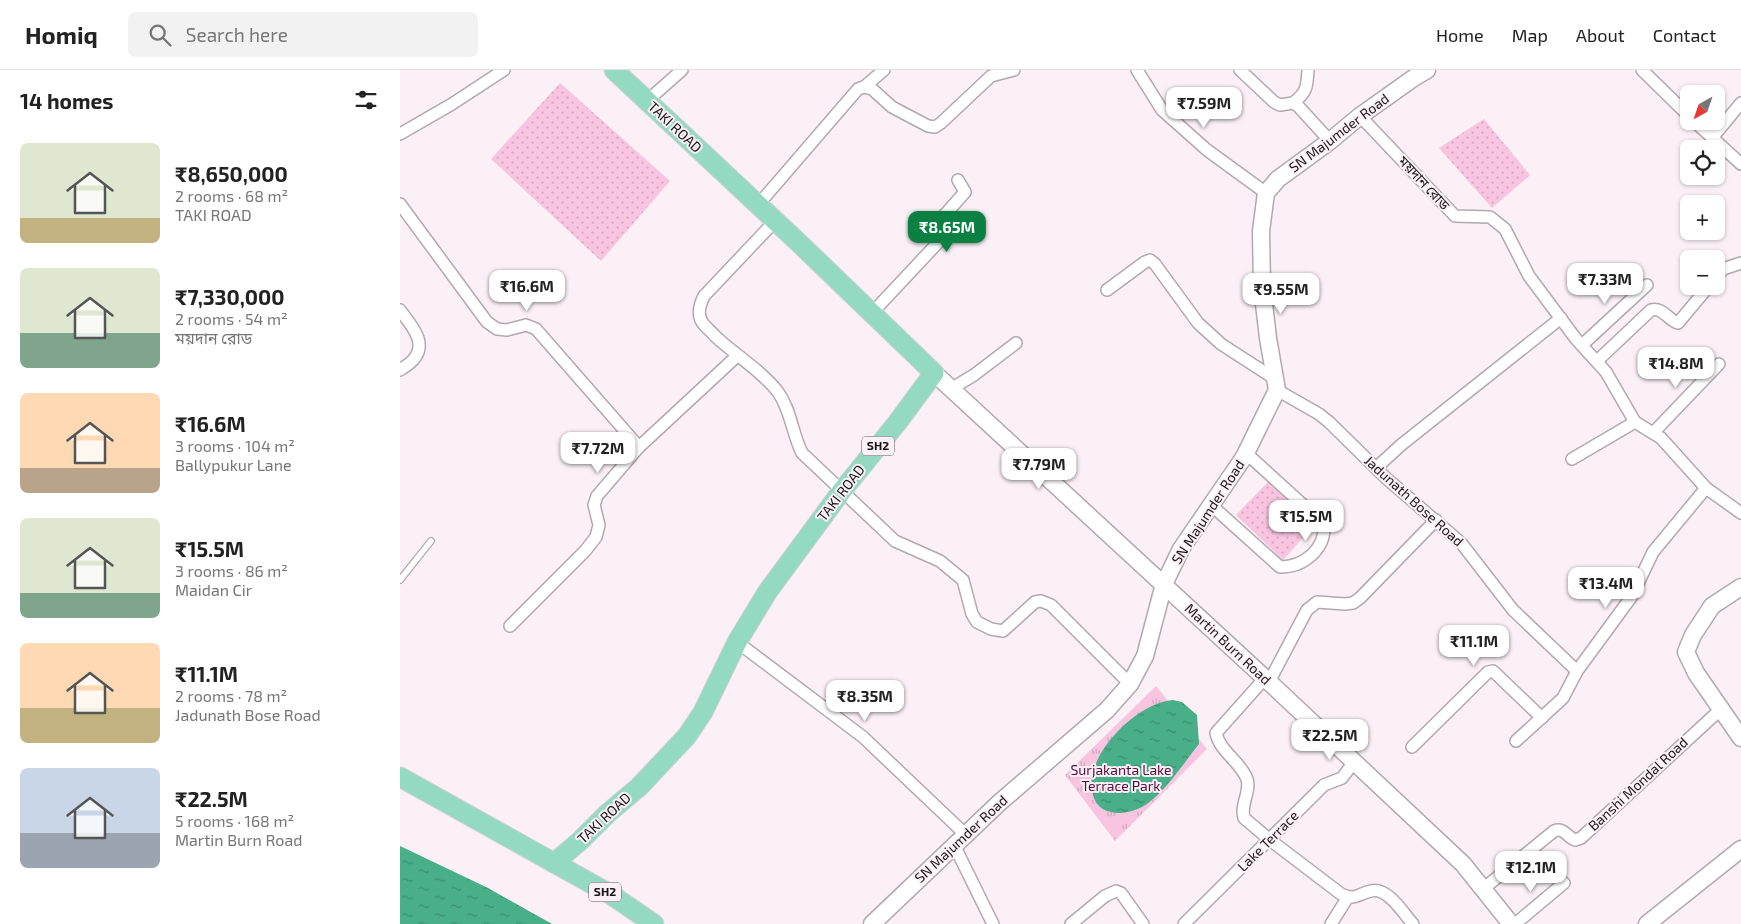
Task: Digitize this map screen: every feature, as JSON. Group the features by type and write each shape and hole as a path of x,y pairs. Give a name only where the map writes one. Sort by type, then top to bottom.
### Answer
{"main road":[{"name":"TAKI ROAD","path":"554,863 639,786 687,736 703,712 737,642 768,591 841,492 934,374 872,313 614,70"},
{"name":"SN Majumder Road","path":"1266,193 1278,178 1330,142 1360,116 1427,70"},
{"path":"1266,193 1261,231 1262,282 1276,385"},
{"name":"Martin Burn Road","path":"934,374 1164,584 1464,864 1511,924"},
{"name":"SN Majumder Road","path":"872,924 999,802 1107,710 1130,684 1145,656 1164,584 1181,549 1246,454 1276,385"},
{"path":"1741,587 1712,606 1692,635 1686,652 1696,673 1741,738"},
{"path":"400,778 554,863"},
{"path":"1647,924 1741,848"},
{"name":"SH2","path":"554,863 610,894 654,924"}],"street":[{"path":"400,134 452,104 504,70"},
{"path":"646,101 682,70"},
{"path":"758,205 858,89 864,87 884,70"},
{"path":"864,87 872,89 892,106 928,126 935,126 941,123 987,73 1014,70"},
{"path":"1137,70 1162,110 1207,150 1266,193"},
{"path":"1240,70 1274,102 1280,105 1293,103 1302,96 1306,88 1308,70"},
{"path":"1642,70 1680,107"},
{"path":"1293,103 1298,106 1330,142"},
{"path":"1712,138 1741,103"},
{"name":"ময়দান রোড","path":"1360,116 1455,216 1490,218 1505,229 1529,276 1582,345 1606,372 1636,422"},
{"path":"1704,130 1741,164"},
{"path":"872,313 947,233 948,229 941,222 942,218 965,192 958,180"},
{"path":"400,204 487,322 497,329 507,330 526,325 536,329 639,447"},
{"path":"775,221 704,296 699,311 701,321 737,356 770,383 779,394 786,406 797,444 802,453 895,542 940,561 963,580 972,614 977,622 991,629 1003,631 1035,602 1041,601 1051,605 1130,684"},
{"name":"Jadunath Bose Road","path":"1106,290 1145,262 1150,260 1155,264 1198,323 1221,344 1329,422 1376,468 1436,520 1462,544 1513,610 1577,671"},
{"path":"1725,269 1741,263"},
{"path":"1582,345 1647,285"},
{"path":"1597,361 1651,310 1661,310 1674,322 1678,323 1701,295"},
{"path":"400,310 417,334 419,349 414,360 400,370"},
{"path":"1376,468 1401,445 1561,318"},
{"path":"952,389 1016,343"},
{"path":"510,626 585,551 596,537 599,525 594,505 597,496 639,447 737,356"},
{"path":"1654,433 1719,364"},
{"path":"1572,459 1636,422 1661,438 1706,488 1741,513"},
{"path":"1211,505 1280,567 1294,566 1315,553 1323,539 1324,524 1246,454"},
{"path":"1516,741 1563,698 1577,671 1632,596 1653,552 1706,488"},
{"path":"1413,924 1392,900 1381,892 1371,891 1358,897 1348,897 1341,894 1244,818 1242,813 1248,783 1243,771 1220,744 1216,733 1267,680 1307,610 1318,602 1354,603 1436,520"},
{"path":"737,642 863,737 960,840 993,924"},
{"path":"1412,746 1488,672 1493,670 1542,718"},
{"name":"Banshi Mondal Road","path":"1483,889 1554,831 1559,829 1564,831 1570,838 1575,840 1580,838 1721,709"},
{"name":"Lake Terrace","path":"1184,924 1324,785 1342,778 1354,762"},
{"path":"1515,924 1564,883"},
{"path":"1071,924 1105,896 1116,891 1121,893 1143,924"},
{"path":"1331,924 1348,897"}],"lane":[{"path":"400,580 431,541"}],"green space":[{"path":"560,83 670,181 601,261 491,159"},
{"path":"1484,119 1530,175 1492,208 1439,148"},
{"path":"1268,482 1315,524 1283,560 1236,515"},
{"name":"Surjakanta Lake Terrace Park","path":"1156,686 1207,749 1115,841 1065,775"}],"water":[{"name":"Surjakanta Lake Terrace Park","path":"1173,700 1182,702 1197,715 1199,744 1155,798 1147,804 1125,813 1107,811 1098,805 1092,791 1092,777 1097,761 1105,746 1130,720 1159,703"},
{"path":"400,846 488,888 552,924 400,924"}]}
